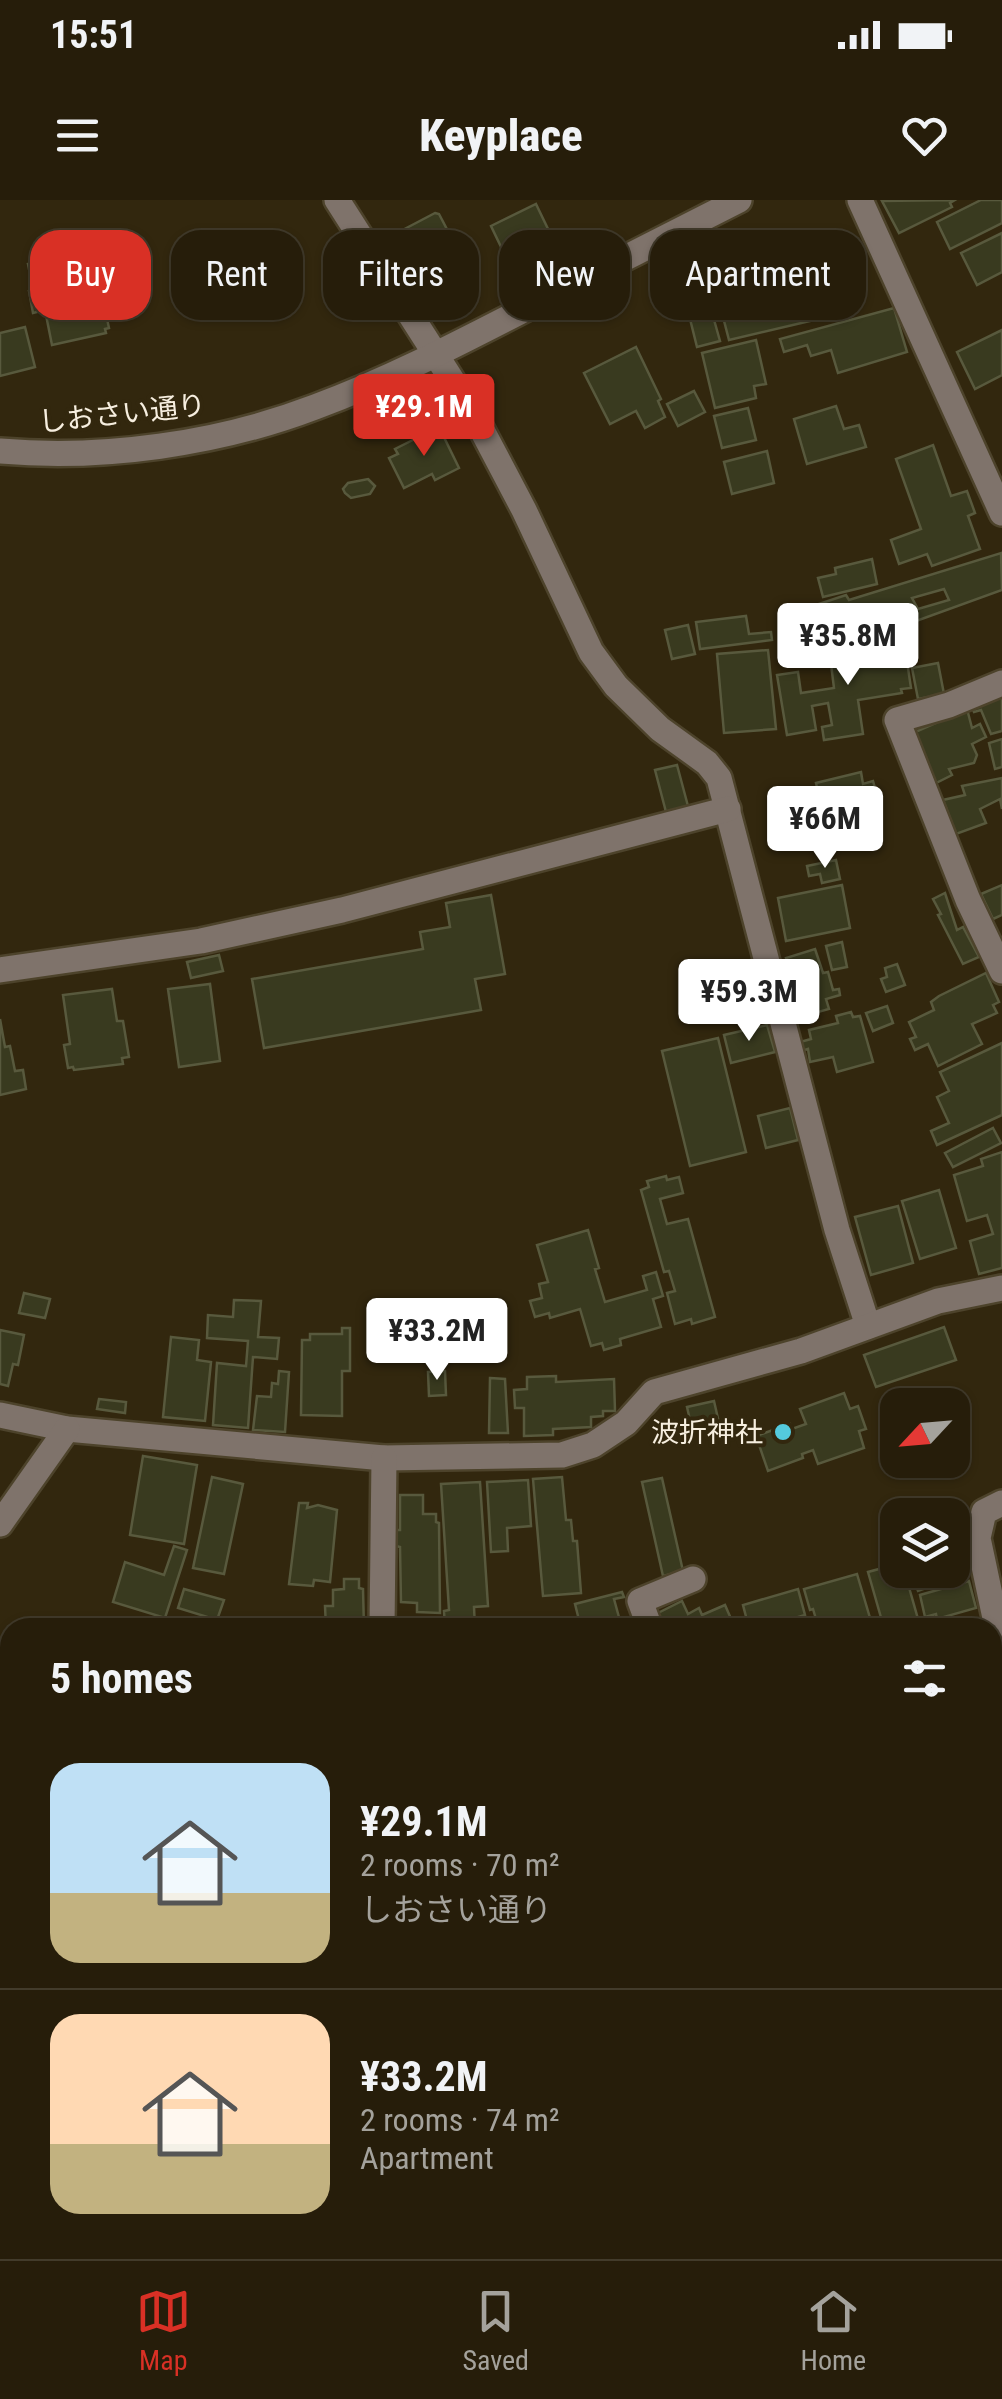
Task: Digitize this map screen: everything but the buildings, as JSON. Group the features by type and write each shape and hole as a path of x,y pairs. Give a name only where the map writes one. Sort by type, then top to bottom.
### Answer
{"street":[{"path":"336,200 472,413 524,510 590,652 616,686 660,729 707,763 720,778 837,1230 868,1326"},
{"name":"しおさい通り","path":"0,451 140,448 210,437 313,408 436,355 739,200"},
{"path":"860,200 1002,514"},
{"path":"1002,684 897,720 968,900 1002,972"},
{"path":"0,970 200,942 325,914 728,809"},
{"path":"0,1414 68,1428 384,1458 562,1455 593,1445 626,1423 654,1392 801,1351 938,1300 1002,1288"},
{"path":"0,1524 68,1428"},
{"path":"382,1618 384,1458"},
{"path":"995,1618 978,1538 984,1512 1002,1503"},
{"path":"646,1618 640,1601 693,1579"}],"place":[{"name":"波折神社","path":"783,1432"}]}
